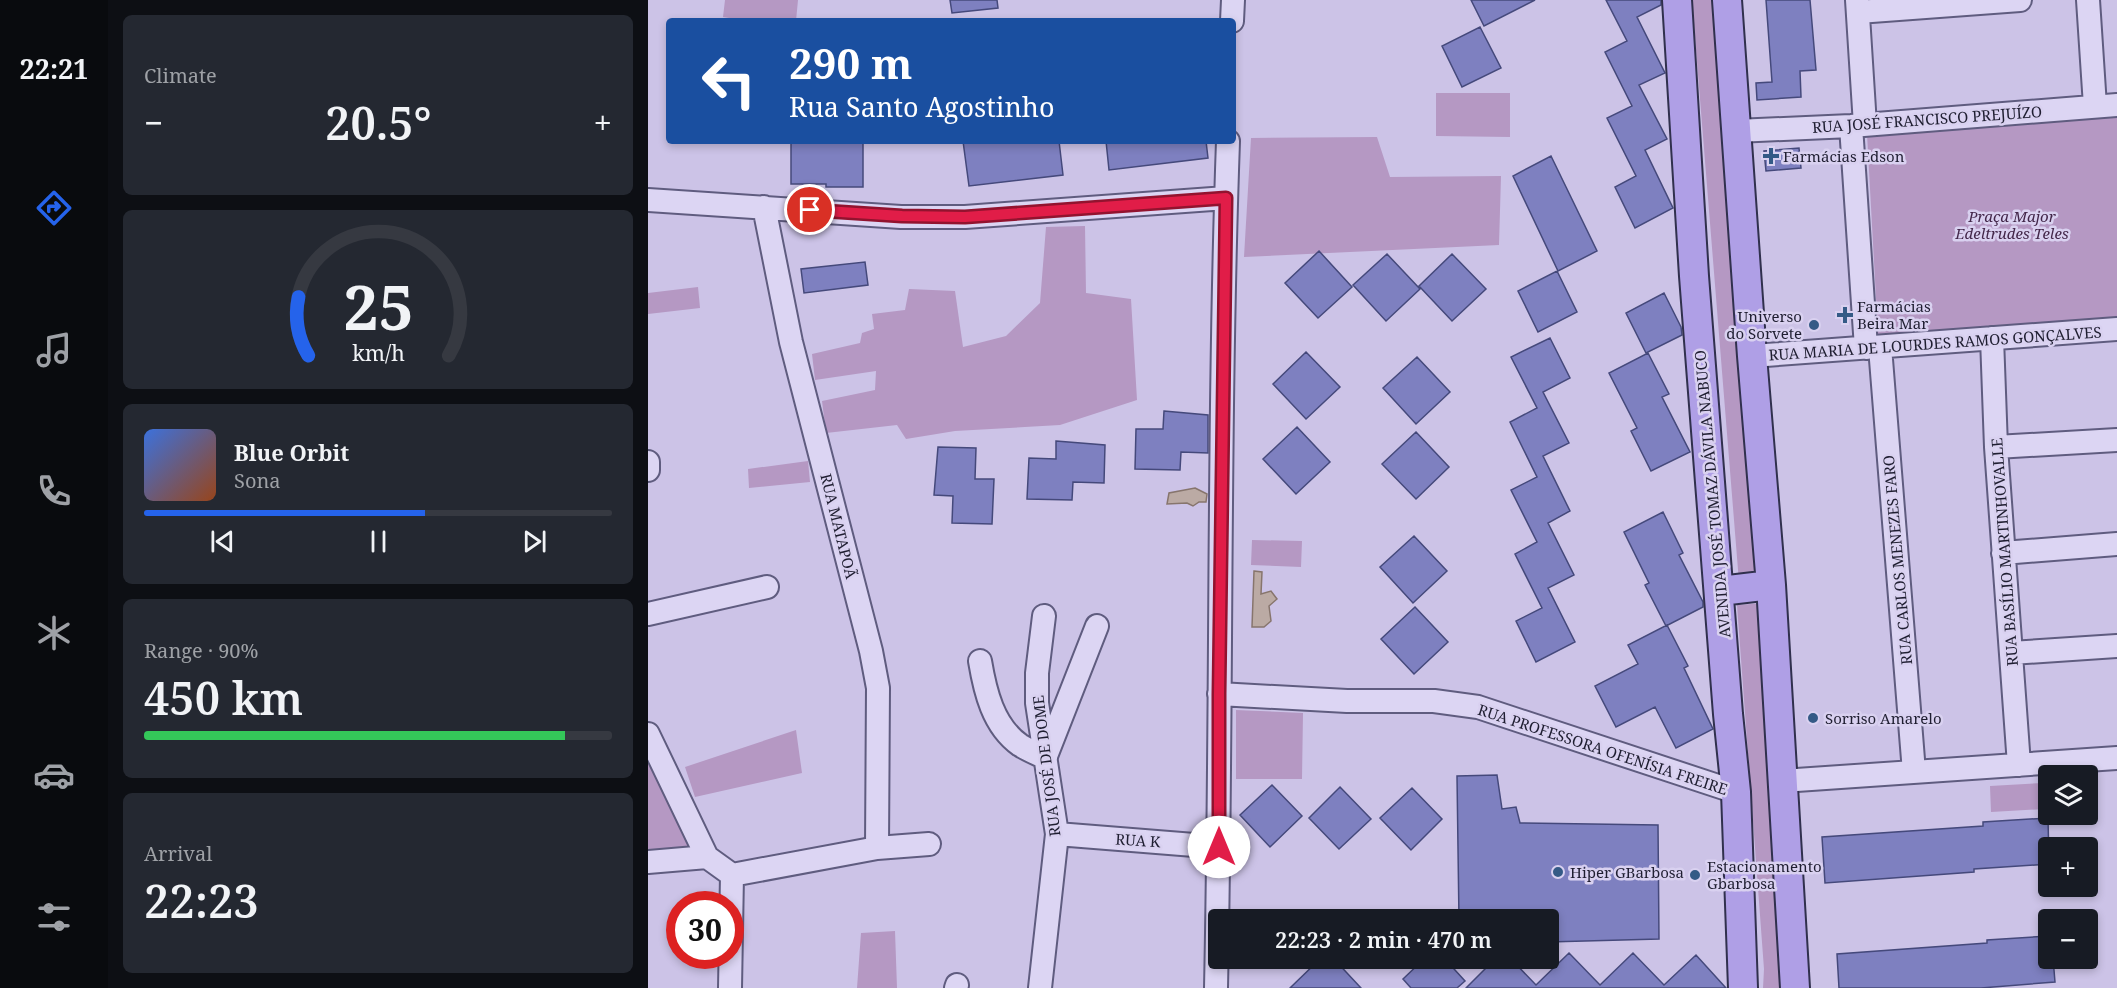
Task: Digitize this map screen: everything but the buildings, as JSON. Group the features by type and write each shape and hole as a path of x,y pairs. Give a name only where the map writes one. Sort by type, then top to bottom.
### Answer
{"main road":[{"name":"AVENIDA JOSÉ TOMAZ DÁVILA NABUCO","path":"1677,0 1694,276 1736,792 1743,988"},
{"path":"1727,0 1771,585 1795,988"},
{"path":"1720,591 1771,585"}],"street":[{"path":"1232,18 1233,0"},
{"path":"1857,6 2020,0"},
{"path":"2088,0 2106,105"},
{"name":"RUA CARLOS MENEZES FARO","path":"1857,6 1858,126 1873,348 1914,772"},
{"name":"RUA JOSÉ FRANCISCO PREJUÍZO","path":"1736,131 1858,126 2106,105"},
{"path":"1216,988 1228,144"},
{"path":"648,200 902,216 965,217 1226,198"},
{"name":"RUA MATAPOÃ","path":"764,207 791,342 871,651 878,688 877,848"},
{"name":"RUA MARIA DE LOURDES RAMOS GONÇALVES","path":"1752,356 2117,329"},
{"name":"RUA BASÍLIO MARTINHOVALLE","path":"1992,338 2002,553 2019,765"},
{"path":"1996,447 2117,440"},
{"path":"2002,553 2117,544"},
{"path":"648,614 767,587"},
{"name":"RUA JOSÉ DE DOME","path":"1040,988 1057,834 1037,703 1037,673 1044,616"},
{"path":"980,661 990,702 998,721 1019,744 1046,758 1097,626"},
{"path":"2011,653 2117,646"},
{"name":"RUA PROFESSORA OFENÍSIA FREIRE","path":"1219,694 1347,701 1434,701 1478,706 1736,792"},
{"path":"648,734 707,857 732,875 877,848 929,844"},
{"path":"1782,781 2117,758"},
{"name":"RUA K","path":"1057,834 1219,847"},
{"path":"648,862 707,857"},
{"path":"730,988 732,875"}],"green space":[{"path":"725,0 798,0 796,18 723,17"},
{"path":"1692,0 1716,0 1765,578 1739,582"},
{"path":"1436,93 1510,93 1510,137 1436,136"},
{"name":"Praça Major Edeltrudes Teles","path":"2117,114 2117,322 1878,334 1867,134"},
{"path":"1377,137 1390,177 1501,176 1499,245 1244,257 1251,138"},
{"path":"1085,226 1086,293 1131,299 1137,400 1060,425 955,431 906,439 897,425 826,433 822,401 875,390 876,371 815,380 812,354 860,343 862,333 874,329 872,314 905,310 909,289 955,291 963,347 1006,336 1040,303 1046,227"},
{"path":"698,287 700,308 648,314 648,293"},
{"path":"808,461 810,482 749,488 748,469"},
{"path":"1252,540 1302,541 1301,567 1251,565"},
{"path":"1766,603 1791,988 1763,988 1764,969 1737,605"},
{"path":"1236,710 1303,713 1302,779 1236,779"},
{"path":"648,730 715,865 648,865"},
{"path":"796,730 802,773 695,797 685,767"},
{"path":"2038,783 2038,809 1991,812 1990,786"},
{"path":"895,931 897,988 857,988 861,933"}],"shaded area":[{"path":"1195,488 1207,494 1206,502 1199,502 1193,506 1187,503 1167,504 1169,493"},
{"path":"1254,571 1262,572 1261,594 1271,591 1277,599 1269,606 1271,621 1264,627 1252,627"}],"place":[{"name":"Farmácias Edson","path":"1771,156"},
{"name":"Farmácias Beira Mar","path":"1845,315"},
{"name":"Universo do Sorvete","path":"1814,325"},
{"name":"Sorriso Amarelo","path":"1813,718"},
{"name":"Hiper GBarbosa","path":"1558,872"},
{"name":"Estacionamento Gbarbosa","path":"1695,875"}],"route":[{"path":"810,210 902,216 965,217 1226,198 1219,847"}]}
